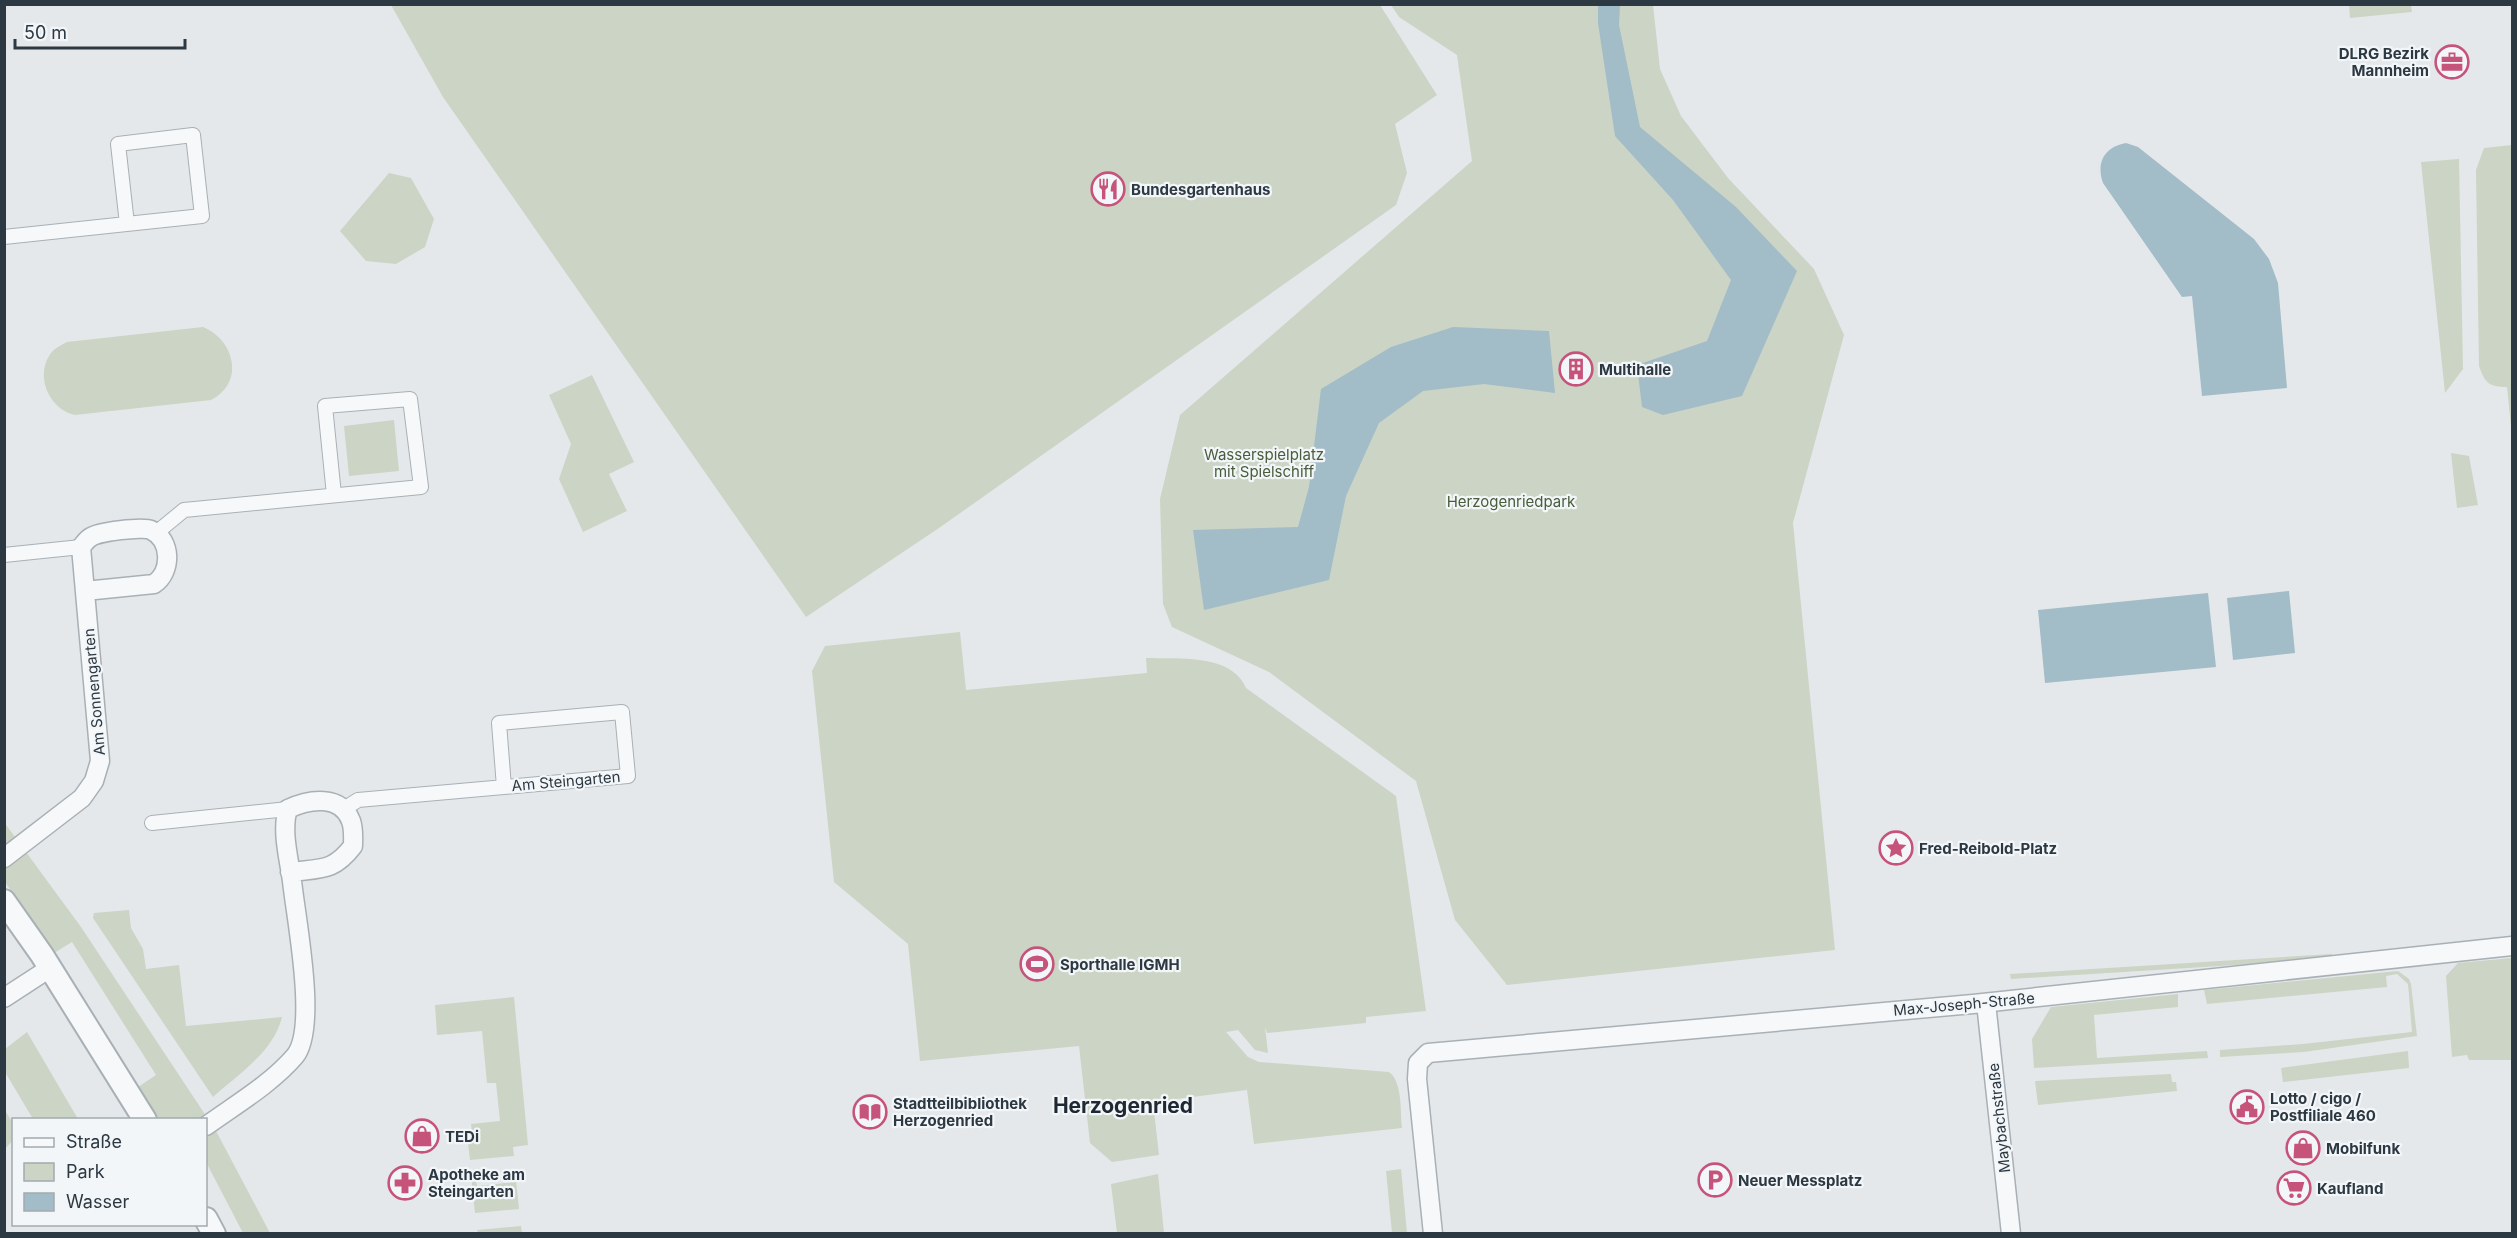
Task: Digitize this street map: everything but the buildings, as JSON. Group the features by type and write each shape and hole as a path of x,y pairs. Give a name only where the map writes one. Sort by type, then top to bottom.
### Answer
{"street":[{"path":"4,237 127,224 202,216 193,135 118,144 127,224"},
{"path":"156,533 184,510 421,487 410,399 325,406 333,495"},
{"path":"4,555 81,547 89,537 99,534 148,528 156,533 165,545 167,567 162,579 154,584 85,591"},
{"name":"Am Sonnengarten","path":"4,858 82,798 94,781 100,761 81,547"},
{"name":"Am Steingarten","path":"344,809 358,800 628,776 622,712 499,723 504,787"},
{"path":"152,823 288,809 304,802 322,800 344,809 352,823 353,846 344,857 331,867 290,872"},
{"path":"207,1125 260,1087 296,1055 304,1036 306,1006 285,820 288,809"},
{"path":"4,901 50,968 144,1118"},
{"name":"Max-Joseph-Straße","path":"1433,1233 1417,1078 1418,1063 1428,1053 1986,1003 2512,946"},
{"path":"4,999 50,968"},
{"name":"Maybachstraße","path":"1986,1003 2011,1233"}],"green space":[{"path":"391,5 1380,5 1437,95 1395,124 1407,173 1396,205 939,528 806,617 443,97"},
{"name":"Herzogenriedpark","path":"1391,5 1653,5 1660,69 1681,116 1728,178 1814,269 1844,335 1793,523 1835,950 1507,985 1455,920 1416,781 1269,672 1172,627 1163,604 1160,499 1180,415 1472,161 1457,55 1399,17"},
{"path":"2349,5 2411,5 2412,12 2350,18"},
{"path":"2512,145 2512,436 2507,387 2488,383 2479,366 2476,170 2484,148"},
{"path":"2459,159 2463,369 2445,393 2421,162"},
{"path":"389,173 411,178 434,219 425,247 396,264 366,261 340,231"},
{"path":"203,327 223,342 232,362 229,383 222,393 211,400 75,415 59,407 48,392 44,374 45,365 53,351 67,342"},
{"path":"592,375 634,462 609,474 627,511 583,532 559,479 571,444 549,395"},
{"path":"394,420 399,471 349,476 344,426"},
{"path":"2451,453 2469,456 2478,505 2457,508"},
{"path":"960,632 966,690 1147,673 1146,658 1202,660 1216,663 1229,669 1239,677 1246,688 1396,796 1426,1011 1366,1017 1366,1023 1267,1033 1265,1027 1268,1053 1255,1050 1238,1030 1226,1032 1248,1057 1259,1062 1389,1072 1399,1090 1402,1128 1254,1144 1247,1090 1153,1102 1159,1155 1112,1162 1090,1143 1079,1046 920,1061 908,944 834,882 812,671 825,646"},
{"path":"4,822 81,927 216,1131 270,1233 243,1233 207,1164 207,1118 158,1118 138,1087 156,1075 72,942 54,953 5,882"},
{"path":"129,910 131,928 143,949 146,969 179,965 186,1026 282,1017 272,1041 264,1051 213,1097 93,918 94,913"},
{"path":"2332,954 2332,959 2011,979 2010,974"},
{"path":"2512,958 2512,1060 2469,1060 2467,1055 2452,1057 2446,976 2458,963"},
{"path":"2398,971 2409,979 2411,984 2417,1036 2304,1052 2220,1057 2220,1050 2412,1032 2408,984 2397,974 2386,976 2387,987 2207,1004 2204,990"},
{"path":"2178,994 2178,1007 2094,1015 2097,1058 2207,1051 2208,1058 2034,1068 2032,1039 2051,1007"},
{"path":"514,997 528,1145 513,1147 514,1156 470,1160 467,1134 472,1133 471,1124 500,1121 496,1083 487,1083 482,1031 437,1035 435,1005"},
{"path":"27,1032 77,1118 32,1118 5,1072 5,1049"},
{"path":"2408,1051 2409,1068 2283,1082 2281,1068"},
{"path":"2171,1074 2172,1082 2176,1082 2177,1091 2038,1105 2035,1081"},
{"path":"4,1109 12,1121 12,1141 5,1149"},
{"path":"1401,1169 1407,1233 1392,1233 1386,1171"},
{"path":"515,1170 519,1209 475,1213 471,1175 475,1175 477,1186 514,1182 513,1171"},
{"path":"1158,1174 1164,1233 1117,1233 1111,1184"},
{"path":"521,1226 522,1233 478,1233 477,1230"}],"water":[{"path":"1598,5 1620,5 1619,25 1640,127 1736,207 1797,271 1742,396 1663,415 1642,407 1637,365 1707,341 1731,280 1673,200 1615,136 1598,23"},
{"path":"2126,143 2138,147 2254,239 2269,259 2278,283 2287,388 2202,396 2192,296 2182,297 2103,183 2101,163 2104,157 2112,148"},
{"path":"1453,327 1549,331 1555,393 1484,384 1423,391 1379,423 1346,496 1329,580 1204,610 1193,530 1298,527 1309,487 1321,389 1391,347"},
{"path":"2289,591 2295,653 2233,660 2227,598"},
{"path":"2208,593 2216,667 2045,683 2038,610"}],"place":[{"name":"DLRG Bezirk Mannheim","path":"2452,62"},
{"name":"Bundesgartenhaus","path":"1108,189"},
{"name":"Multihalle","path":"1576,369"},
{"name":"Fred-Reibold-Platz","path":"1896,848"},
{"name":"Sporthalle IGMH","path":"1037,964"},
{"name":"Lotto / cigo / Postfiliale 460","path":"2247,1107"},
{"name":"Stadtteilbibliothek Herzogenried","path":"870,1112"},
{"name":"TEDi","path":"422,1136"},
{"name":"Mobilfunk","path":"2303,1148"},
{"name":"Neuer Messplatz","path":"1715,1180"},
{"name":"Apotheke am Steingarten","path":"405,1183"},
{"name":"Kaufland","path":"2294,1188"}],"district":[{"name":"Herzogenried","path":"1123,1105"}],"park label":[{"name":"Wasserspielplatz mit Spielschiff","path":"1264,462"}]}
